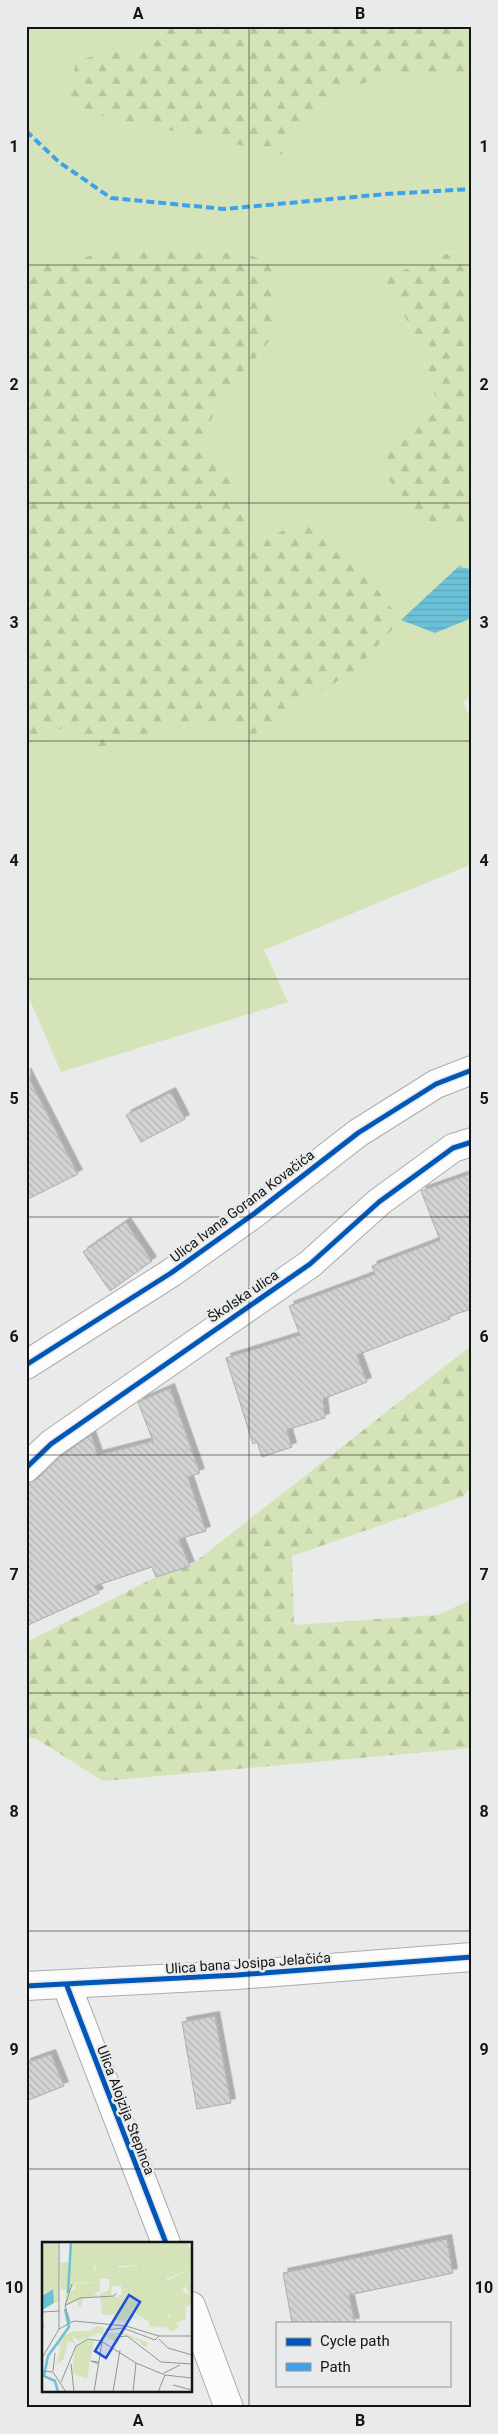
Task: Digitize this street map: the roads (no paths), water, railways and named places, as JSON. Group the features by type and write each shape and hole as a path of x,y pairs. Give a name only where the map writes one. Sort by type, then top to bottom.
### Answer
{"street":[{"name":"Ulica Ivana Gorana Kovačića","path":"26,1364 171,1273 255,1213 358,1132 436,1084 472,1070"},
{"name":"Školska ulica","path":"26,1468 51,1444 310,1264 379,1202 453,1148 472,1142"},
{"name":"Ulica bana Josipa Jelačića","path":"26,1986 67,1986 237,1975 472,1957"},
{"name":"Ulica Alojzija Stepinca","path":"67,1986 166,2242"},
{"path":"192,2309 229,2408"}],"water":[{"path":"458,567 472,569 472,618 435,633 401,620"}]}
